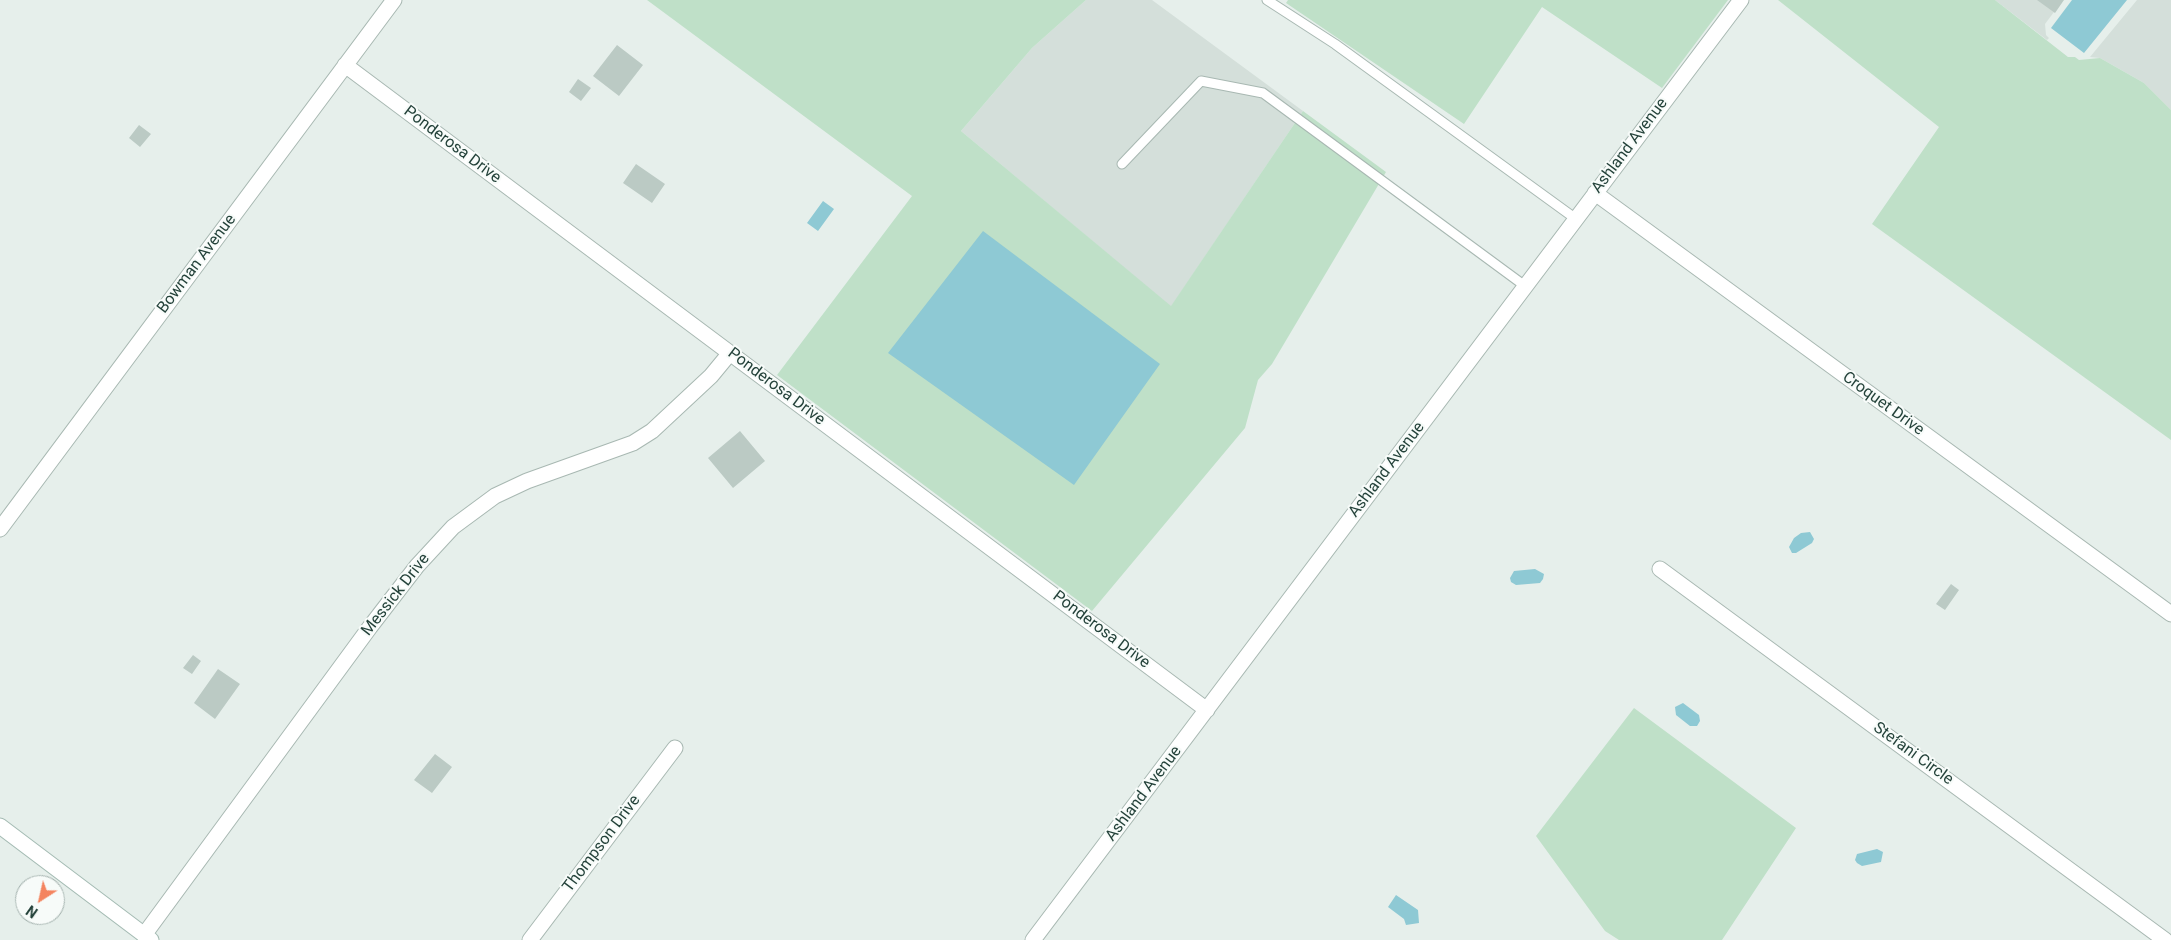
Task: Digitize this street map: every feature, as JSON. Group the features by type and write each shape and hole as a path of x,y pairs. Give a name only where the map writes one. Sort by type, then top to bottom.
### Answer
{"street":[{"name":"Bowman Avenue","path":"0,529 394,0"},
{"name":"Ashland Avenue","path":"1033,940 1741,0"},
{"name":"Ponderosa Drive","path":"345,65 1207,710"},
{"name":"Croquet Drive","path":"1595,193 2171,614"},
{"name":"Messick Drive","path":"148,937 370,627 417,566 453,528 495,496 527,481 633,443 652,431 711,376 730,353"},
{"name":"Stefani Circle","path":"1660,568 2165,940"},
{"name":"Thompson Drive","path":"530,940 675,748"},
{"path":"0,826 148,937"}],"lane":[{"path":"1267,0 1343,50 1576,219"},
{"path":"1122,164 1201,80 1263,93 1525,286"}],"shaded area":[{"path":"1086,0 1152,0 1303,111 1171,307 961,131 1032,48"},
{"path":"1995,0 2063,0 2045,24 2046,35 2049,38 2047,40"},
{"path":"2137,0 2171,0 2171,110 2144,83 2100,58 2090,57"}],"green space":[{"path":"647,0 1086,0 1032,48 961,131 1171,306 1303,111 1386,172 1272,364 1258,380 1245,428 1092,611 777,375 912,196"},
{"path":"1288,0 1728,0 1662,88 1542,7 1464,124 1286,3"},
{"path":"1778,0 1995,0 2068,57 2075,57 2079,60 2100,58 2144,83 2171,110 2171,440 1872,224 1939,127"},
{"path":"1634,708 1796,828 1722,940 1619,940 1605,931 1536,836"}],"water":[{"path":"2072,0 2127,0 2084,53 2051,28"},
{"path":"823,201 834,209 818,231 807,223"},
{"path":"983,231 1160,364 1074,485 888,353"},
{"path":"1810,532 1814,539 1812,543 1796,553 1792,553 1789,547 1794,538 1801,533"},
{"path":"1535,569 1544,574 1540,583 1516,585 1511,582 1510,578 1514,571"},
{"path":"1683,703 1699,715 1700,721 1697,726 1690,726 1676,715 1675,707"},
{"path":"1877,849 1883,852 1881,862 1862,866 1855,860 1857,854"},
{"path":"1396,895 1418,910 1419,923 1406,925 1404,919 1388,907"}],"building":[{"path":"2037,0 2064,0 2055,13"},
{"path":"617,45 643,65 619,96 593,76"},
{"path":"578,79 591,88 581,101 569,92"},
{"path":"139,125 151,134 140,147 129,138"},
{"path":"636,164 665,184 652,203 623,183"},
{"path":"740,431 765,461 733,488 708,458"},
{"path":"1951,584 1959,590 1945,610 1936,604"},
{"path":"193,655 201,661 192,674 183,668"},
{"path":"218,669 240,684 215,719 194,703"},
{"path":"435,754 452,767 432,793 414,780"}]}
